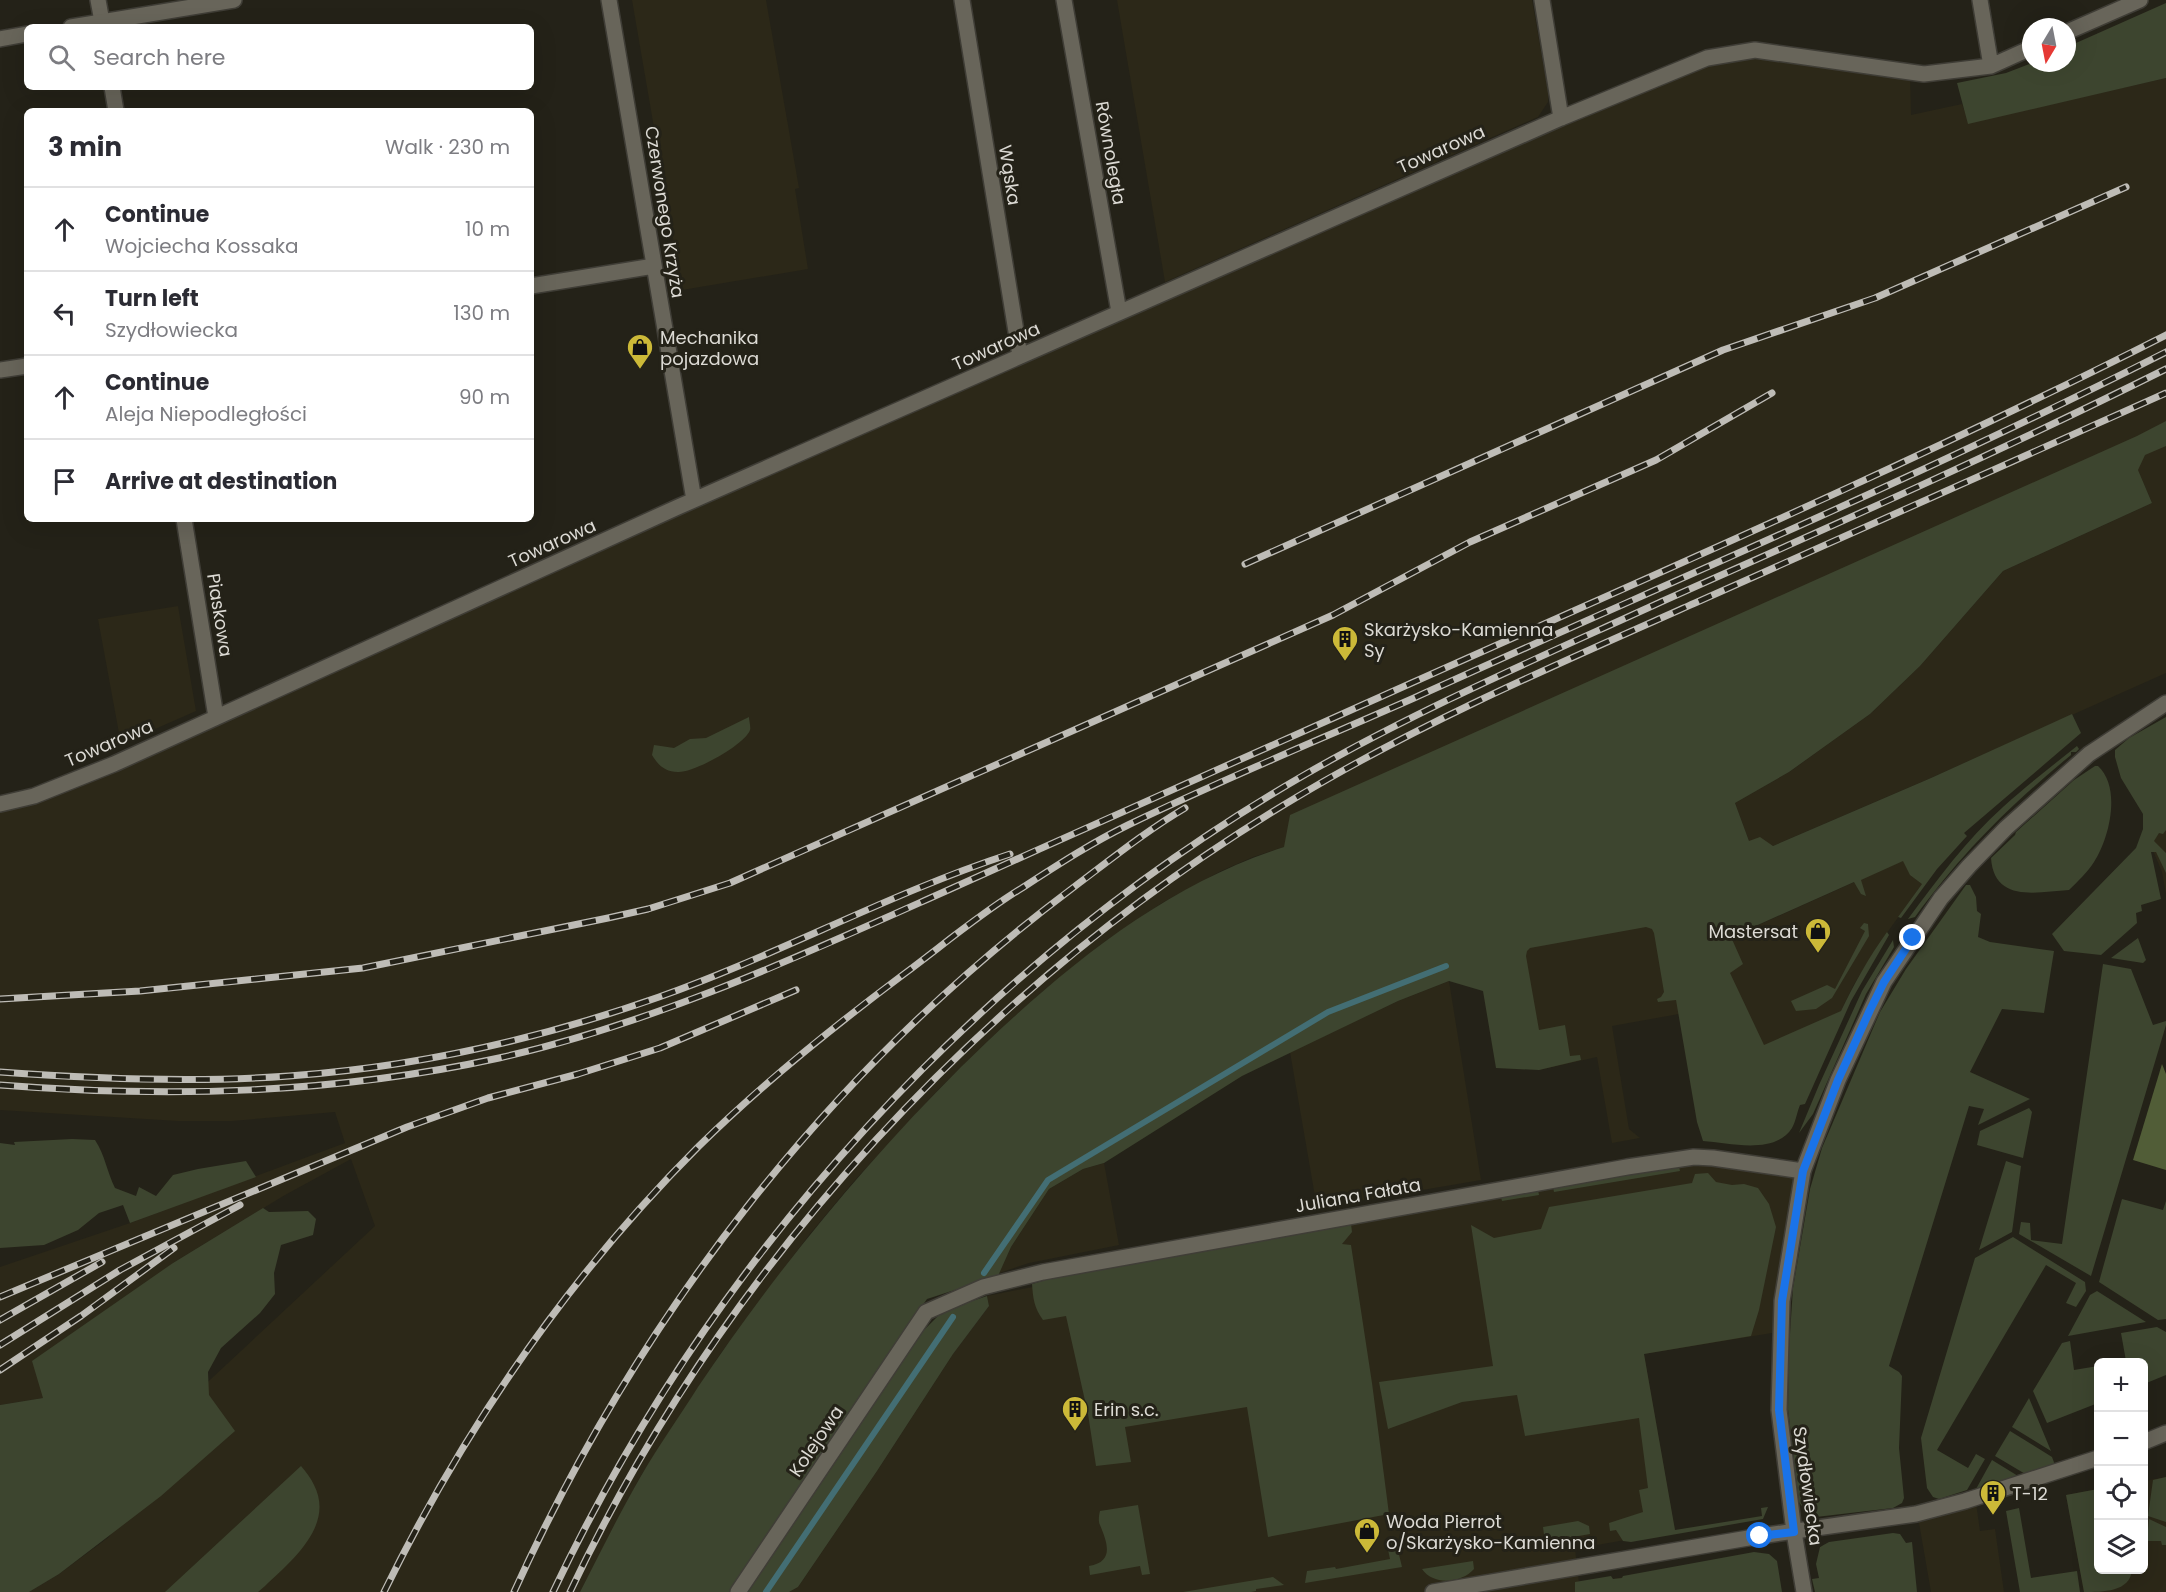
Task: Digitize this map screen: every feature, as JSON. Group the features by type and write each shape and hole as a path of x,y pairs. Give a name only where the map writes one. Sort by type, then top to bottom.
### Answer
{"street":[{"path":"98,0 102,24 234,0"},
{"name":"Czerwonego Krzyża","path":"609,0 694,500"},
{"name":"Wąska","path":"962,0 1020,356"},
{"name":"Równoległa","path":"1064,0 1119,312"},
{"path":"1542,0 1561,118"},
{"path":"1980,0 1991,66"},
{"path":"2076,28 2140,0"},
{"path":"0,39 24,35"},
{"name":"Towarowa","path":"0,804 34,796 114,764 694,500 1561,118 1707,58 1755,50 1924,74 1991,66 2022,52"},
{"path":"113,90 116,108"},
{"path":"534,286 654,266"},
{"path":"0,370 24,366"},
{"name":"Piaskowa","path":"184,522 216,717"},
{"name":"Szydłowiecka","path":"1804,1592 1779,1410 1782,1301 1803,1171 1838,1080 1884,982 1941,898 2006,828 2089,754 2166,703"},
{"name":"Juliana Fałata","path":"926,1312 983,1287 1043,1272 1619,1168 1694,1157 1803,1171"},
{"name":"Kolejowa","path":"738,1592 926,1312"},
{"path":"2148,1440 2166,1433"},
{"path":"1433,1592 1916,1514 1965,1501 2094,1459"}],"shaded area":[{"path":"632,0 766,0 799,188 795,189 808,269 682,290"},
{"path":"1117,0 1532,0 1548,102 1538,117 1165,282"},
{"path":"1755,52 1910,75 1911,115 1962,104 1969,123 2166,78 2166,673 1773,846 1749,841 1735,803 1789,772 1870,714 1920,666 2003,571 2152,503 2138,471 1284,847 1221,871 1162,903 1107,940 1042,992 939,1089 855,1180 809,1235 721,1353 642,1474 580,1592 29,1592 59,1574 109,1537 197,1392 375,1226 351,1159 285,1195 173,1263 43,1398 0,1405 0,1267 130,1223 345,1143 335,1112 232,1121 178,1121 0,1110 0,806 1708,60"},
{"path":"178,606 196,711 121,744 98,619"},
{"path":"2166,807 2166,894 2162,872 2149,841"},
{"path":"1964,833 1930,873 1879,944 1853,986 1841,1011 1743,1118 1716,944"},
{"path":"1663,919 1679,1014 1612,1026 1629,1129 1640,1138 1612,1143 1597,1057 1539,1070 1516,936"},
{"path":"1449,981 1481,1180 1317,1208 1290,1052 1398,1001"},
{"path":"1696,1160 1801,1173 1778,1332 1644,1354 1675,1531 1575,1549 1579,1583 1749,1555 1775,1592 789,1592 798,1587 953,1354 989,1306 987,1296 1629,1168"},
{"path":"1104,1163 1119,1245 1029,1263 999,1273 1011,1247 1049,1189 1083,1169"},
{"path":"2166,1477 2166,1592 2084,1592 2066,1495 2094,1490 2094,1574 2148,1574 2148,1480"},
{"path":"1976,1503 1980,1531 1995,1529 2004,1592 1931,1592 1918,1517"}],"green space":[{"path":"2166,3 2166,78 1968,124 1957,83 2006,73 2022,67 2022,72 2076,72 2076,43"},
{"path":"2166,421 2166,446 2145,455 2138,470 2152,503 2003,571 1920,666 1870,714 1789,772 1735,803 1749,841 1760,837 1773,846 2072,714 2081,733 1964,833 1967,836 1937,869 1901,918 1898,917 1922,884 1910,875 1903,861 1861,880 1866,896 1861,894 1854,882 1731,937 1743,964 1730,973 1764,1045 1841,1011 1874,951 1887,932 1889,935 1851,1001 1805,1104 1800,1105 1792,1128 1784,1136 1775,1142 1763,1145 1703,1141 1697,1122 1676,1000 1658,1002 1657,999 1664,992 1652,929 1646,927 1530,948 1526,956 1539,1030 1565,1025 1570,1056 1580,1055 1581,1060 1539,1070 1496,1068 1483,991 1449,981 1398,1001 1242,1076 1104,1163 1083,1169 1049,1189 1011,1247 998,1276 927,1299 729,1592 580,1592 625,1505 662,1442 727,1344 789,1261 889,1142 961,1067 1033,1000 1110,938 1193,885 1238,864 1284,847 1290,815"},
{"path":"749,717 750,729 739,743 695,768 678,772 669,771 659,765 652,755 654,745 674,748 690,739 706,738"},
{"path":"2166,717 2166,830 2163,834 2159,833 2154,841 2166,853 2166,873 2156,852 2151,852 2161,899 2141,905 2142,911 2136,913 2137,923 2101,955 2064,951 2052,934 2136,848 2143,829 2143,814 2121,778 2115,750 2129,738"},
{"path":"2077,746 2079,749 2076,752 2071,752 2071,755 1987,831 1950,872 1915,917 1908,919 1952,861 1989,820"},
{"path":"2098,766 2105,775 2110,787 2111,814 2104,840 2088,870 2069,890 2019,892 2000,882 1994,872 1991,858 2016,832 2074,780"},
{"path":"1966,885 1970,885 1976,897 1977,911 1981,914 1978,937 1990,942 2054,951 2044,1013 2002,1009 1970,1072 2030,1099 1978,1125 1984,1109 1969,1106 1889,1366 1902,1376 1899,1448 1904,1498 1902,1503 1893,1508 1816,1517 1805,1511 1799,1502 1788,1409 1793,1288 1810,1189 1822,1148 1880,1012 1906,969"},
{"path":"1864,923 1868,924 1869,936 1832,998 1816,1009 1796,1011 1791,1001 1827,985 1835,989 1865,931 1860,928"},
{"path":"2138,938 2146,960 2143,963 2111,958"},
{"path":"1893,940 1894,947 1866,994 1813,1114 1799,1133 1862,991"},
{"path":"2103,964 2131,969 2153,1025 2166,1021 2166,1025 2091,1276 2019,1234 2021,1222 2030,1223 2031,1240 2062,1244"},
{"path":"2162,1064 2166,1074 2166,1170 2133,1160"},
{"path":"2029,1108 2032,1112 2023,1158 1977,1145 1980,1131"},
{"path":"95,1140 115,1188 136,1196 139,1187 156,1196 173,1175 246,1161 256,1177 130,1223 123,1205 99,1213 78,1230 44,1245 0,1248 0,1143 15,1145 14,1142"},
{"path":"2006,1161 2021,1166 2012,1232 1979,1250"},
{"path":"1679,1167 1680,1171 1554,1192 1553,1187 1606,1177"},
{"path":"1708,1173 1716,1182 1732,1185 1744,1184 1758,1188 1769,1204 1776,1227 1759,1310 1751,1336 1644,1354 1675,1530 1762,1516 1761,1508 1768,1507 1763,1519 1631,1542 1623,1541 1616,1530 1610,1531 1609,1523 1643,1512 1639,1490 1648,1488 1639,1418 1525,1436 1517,1395 1462,1402 1388,1429 1379,1382 1493,1366 1471,1225 1494,1238 1541,1229 1549,1207 1692,1183 1695,1174"},
{"path":"1538,1190 1539,1195 1502,1201 1501,1197"},
{"path":"2122,1199 2163,1210 2166,1201 2166,1319 2158,1320 2099,1282"},
{"path":"263,1208 269,1212 308,1211 316,1219 313,1235 281,1245 274,1273 275,1294 260,1313 221,1348 208,1372 209,1395 235,1431 161,1496 59,1574 29,1592 0,1592 0,1405 43,1398 32,1361 173,1263"},
{"path":"1351,1224 1352,1232 1342,1244 1351,1245 1389,1514 1268,1537 1247,1407 1125,1427 1131,1462 1096,1466 1088,1414 1066,1316 1043,1320 1034,1303 1032,1284 1063,1275"},
{"path":"2013,1237 2085,1282 2086,1291 2076,1307 2066,1303 2076,1283 2046,1265 1937,1450 1968,1468 1976,1454 1985,1459 1967,1490 1939,1499 1933,1497 1927,1488 1921,1438 1975,1258"},
{"path":"2097,1291 2146,1322 2068,1336 2090,1295"},
{"path":"987,1296 989,1306 953,1354 798,1587 789,1592 748,1592 923,1331 940,1314"},
{"path":"2157,1327 2166,1332 2166,1375 2148,1382 2148,1358 2125,1358 2121,1333"},
{"path":"2070,1341 2074,1370 2094,1367 2094,1405 2047,1423 2033,1391 2062,1343"},
{"path":"2029,1398 2051,1451 2012,1427"},
{"path":"2010,1431 2052,1457 2055,1465 2027,1475 1995,1456"},
{"path":"1992,1460 2018,1476 1976,1489"},
{"path":"301,1466 314,1485 319,1500 319,1515 307,1542 265,1586 258,1592 165,1592"},
{"path":"2166,1477 2166,1522 2148,1516 2153,1480"},
{"path":"2094,1490 2094,1574 2131,1574 2121,1587 2107,1591 2084,1592 2066,1495"},
{"path":"1138,1505 1150,1574 1142,1575 1140,1566 1090,1575 1089,1566 1103,1560 1107,1550 1099,1522 1100,1511"},
{"path":"2019,1508 2031,1578 2077,1571 2080,1592 2020,1592 2006,1511"},
{"path":"2149,1519 2166,1527 2166,1545 2162,1545 2161,1541 2148,1541"},
{"path":"1578,1521 1589,1526 1590,1534 1545,1542 1543,1527"},
{"path":"1900,1534 1906,1543 1912,1542 1917,1592 1815,1592 1812,1579 1819,1578 1816,1564 1820,1547 1829,1542"},
{"path":"1395,1538 1402,1567 1305,1583 1307,1571 1335,1567 1336,1569 1390,1559 1386,1540"},
{"path":"1754,1552 1769,1554 1777,1561 1782,1592 1575,1592 1575,1582 1611,1576 1613,1579 1622,1578"},
{"path":"1473,1561 1474,1569 1469,1574 1455,1580 1433,1578 1422,1569"},
{"path":"1273,1577 1284,1585 1256,1589 1251,1592 1183,1592"}],"waterway":[{"path":"984,1273 1048,1180 1328,1012 1446,966"},
{"path":"766,1592 953,1317"}],"railway":[{"path":"1245,564 1723,350 1875,298 2126,187"},
{"path":"0,1085 188,1092 313,1086 375,1079 499,1058 557,1043 670,1007 837,940 1755,530 1962,435 2166,335"},
{"path":"384,1592 449,1471 523,1356 606,1247 651,1196 723,1123 799,1056 992,908 1087,847 1163,808 1792,529 1980,443 2166,352"},
{"path":"553,1592 618,1467 693,1348 776,1234 868,1126 967,1026 1073,933 1187,849 1306,774 1393,727 1663,601 1979,459 2166,369"},
{"path":"0,999 140,991 363,968 648,909 730,883 1333,615 1470,542 1656,460 1772,393"},
{"path":"570,1592 633,1471 705,1355 786,1245 875,1141 971,1043 1074,953 1183,871 1297,797 1443,718 1594,648 2166,393"},
{"path":"514,1592 564,1489 620,1390 682,1295 749,1204 822,1118 900,1036 984,959 1115,856 1185,808"},
{"path":"0,1072 144,1079 253,1078 384,1066 477,1049 569,1026 659,997 921,887 1010,854"},
{"path":"0,1297 407,1127 488,1098 578,1074 660,1048 796,990"},
{"path":"0,1345 120,1270 240,1205"},
{"path":"0,1370 81,1316 174,1248"},
{"path":"0,1320 102,1262"}],"place":[{"name":"Mechanika pojazdowa","path":"640,370"},
{"name":"Skarżysko-Kamienna Sy","path":"1345,662"},
{"name":"Mastersat","path":"1818,954"},
{"name":"Erin s.c.","path":"1075,1432"},
{"name":"T-12","path":"1993,1516"},
{"name":"Woda Pierrot o/Skarżysko-Kamienna","path":"1367,1554"}],"route":[{"path":"1760,1536 1794,1532 1779,1410 1782,1301 1803,1171 1820,1123 1870,1010 1884,982 1913,938"}]}
